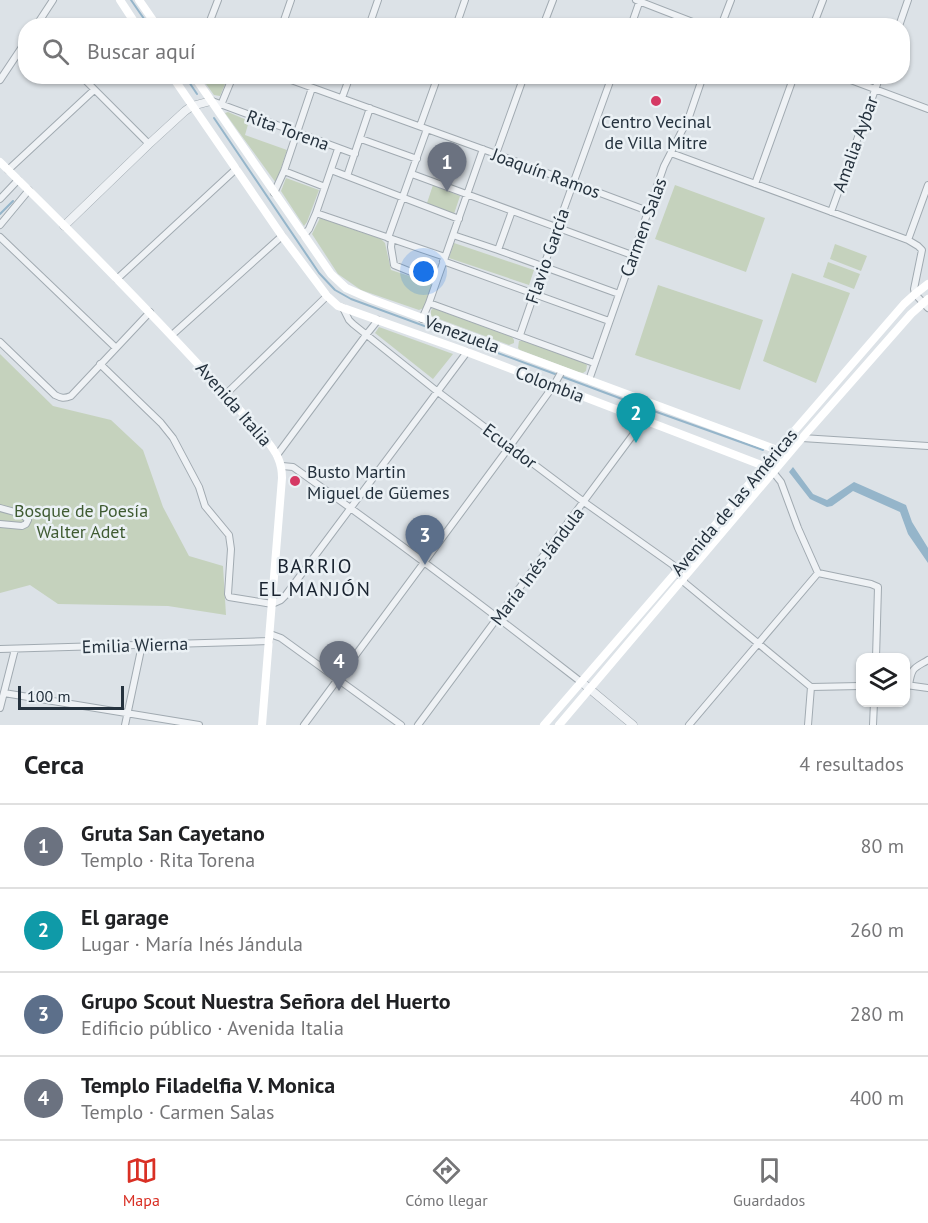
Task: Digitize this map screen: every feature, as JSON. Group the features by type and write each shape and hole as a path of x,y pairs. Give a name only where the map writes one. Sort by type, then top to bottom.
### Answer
{"main road":[{"path":"120,0 132,18"},
{"path":"139,0 151,18"},
{"path":"177,84 282,236 327,296"},
{"path":"199,84 304,235"},
{"name":"Avenida Italia","path":"0,162 172,335 267,441 282,466"},
{"name":"Venezuela","path":"304,235 331,274 341,285 352,291 788,454"},
{"name":"Avenida de las Américas","path":"544,725 677,571 777,450 915,294 928,284"},
{"name":"Colombia","path":"327,296 342,308 644,419 764,466 773,472"},
{"name":"Avenida de las Américas","path":"559,725 788,454 911,314 926,303"},
{"path":"262,725 282,466"}],"street":[{"path":"41,18 53,0"},
{"path":"211,18 218,0"},
{"path":"285,18 291,0"},
{"path":"372,18 378,0"},
{"path":"459,18 465,0"},
{"path":"546,18 552,0"},
{"path":"633,18 638,0 683,18"},
{"path":"725,18 731,0"},
{"path":"816,18 823,0"},
{"path":"902,18 908,0"},
{"path":"0,80 18,53"},
{"path":"88,84 148,144"},
{"path":"221,105 230,84"},
{"name":"Joaquín Ramos","path":"301,84 648,211"},
{"path":"342,98 347,84"},
{"path":"420,126 435,84"},
{"path":"496,154 521,84"},
{"name":"Flavio García","path":"520,335 609,84"},
{"name":"Carmen Salas","path":"589,380 664,166 689,117 700,84"},
{"path":"755,184 791,84"},
{"path":"861,84 928,109"},
{"name":"Amalia Aybar","path":"831,212 878,84"},
{"path":"274,194 312,88"},
{"path":"8,170 94,90"},
{"path":"64,226 148,144 192,106 211,101"},
{"name":"Rita Torena","path":"211,101 355,154"},
{"path":"347,176 370,108"},
{"path":"427,129 402,197 390,239 393,262 398,267 436,282"},
{"path":"361,138 417,159"},
{"path":"304,235 316,213 338,149"},
{"path":"422,319 483,149"},
{"path":"671,153 908,240 925,249 914,285 915,294 926,303"},
{"path":"117,279 236,169"},
{"path":"331,170 459,219"},
{"path":"284,171 325,187"},
{"path":"412,174 633,255"},
{"path":"0,200 18,180"},
{"path":"908,240 928,185"},
{"path":"0,225 29,190"},
{"path":"498,250 512,211"},
{"path":"316,213 609,321"},
{"path":"453,235 619,294"},
{"path":"172,335 282,236"},
{"path":"0,237 115,348"},
{"path":"226,394 327,296"},
{"name":"Venezuela","path":"429,303 594,363"},
{"name":"Ecuador","path":"342,308 349,320 366,335 438,392 584,502 673,565 682,579 811,687"},
{"path":"0,342 55,395 62,398 71,396 150,312"},
{"path":"277,455 378,320"},
{"path":"100,364 161,423 173,438 199,487 205,506 229,535 231,549 229,597 272,604 285,596 466,352"},
{"path":"304,725 510,446 562,371"},
{"name":"María Inés Jándula","path":"418,725 584,502 644,419 651,404"},
{"path":"802,438 928,446"},
{"name":"Avenida Italia","path":"282,466 292,467 351,508 498,618 633,725"},
{"path":"773,472 781,482 818,573"},
{"path":"0,508 22,514 28,520 22,526 0,524"},
{"path":"689,725 818,573"},
{"path":"818,573 878,586 876,653"},
{"path":"269,637 281,638 401,725"},
{"name":"Emilia Wierna","path":"0,649 142,645 269,637"},
{"path":"125,725 142,645"},
{"path":"0,708 15,649"},
{"path":"910,674 914,668 928,660"},
{"path":"910,685 928,688"},
{"path":"808,725 811,687 856,686"},
{"path":"4,693 199,725"},
{"path":"873,725 874,707"}],"green space":[{"path":"206,84 225,84 220,96 214,95"},
{"path":"228,112 249,121 245,135 287,150 276,183 225,113"},
{"path":"286,178 319,190 304,226 281,191"},
{"path":"433,185 460,196 454,214 427,203"},
{"path":"675,185 765,218 746,272 655,239"},
{"path":"320,218 381,239 385,243 391,270 431,283 432,288 424,308 419,310 361,290 338,274 312,234"},
{"path":"454,243 534,270 529,285 449,258"},
{"path":"835,244 867,256 861,271 830,259"},
{"path":"828,262 860,274 854,289 823,277"},
{"path":"792,273 850,293 816,383 763,361"},
{"path":"658,285 763,320 740,390 635,355"},
{"path":"432,309 512,337 514,343 509,345 431,316"},
{"path":"379,327 453,354 433,379 375,333"},
{"path":"519,341 584,363 587,365 586,371 578,372 520,350"},
{"name":"Bosque de Poesía Walter Adet","path":"0,354 53,406 111,420 143,450 163,507 189,556 223,566 226,615 168,606 58,604 30,585 0,593"}],"water":[{"path":"793,467 813,494 827,500 854,482 906,505 912,522 928,548 928,563 908,534 900,512 853,491 827,507 810,499 789,472"}],"waterway":[{"path":"131,0 143,18"},
{"path":"190,84 197,94"},
{"path":"214,118 319,273 335,290 351,299 555,374"},
{"path":"0,214 13,201"},
{"path":"563,377 646,408"},
{"path":"651,410 763,450"}],"place":[{"name":"Centro Vecinal de Villa Mitre","path":"656,101"},
{"name":"Gruta San Cayetano","path":"447,192"},
{"name":"El garage","path":"636,443"},
{"name":"Busto Martin Miguel de Güemes","path":"295,481"},
{"name":"Grupo Scout Nuestra Señora del Huerto","path":"425,565"},
{"name":"Templo Filadelfia V. Monica","path":"339,691"}],"district":[{"name":"BARRIO EL MANJÓN","path":"315,578"}]}
